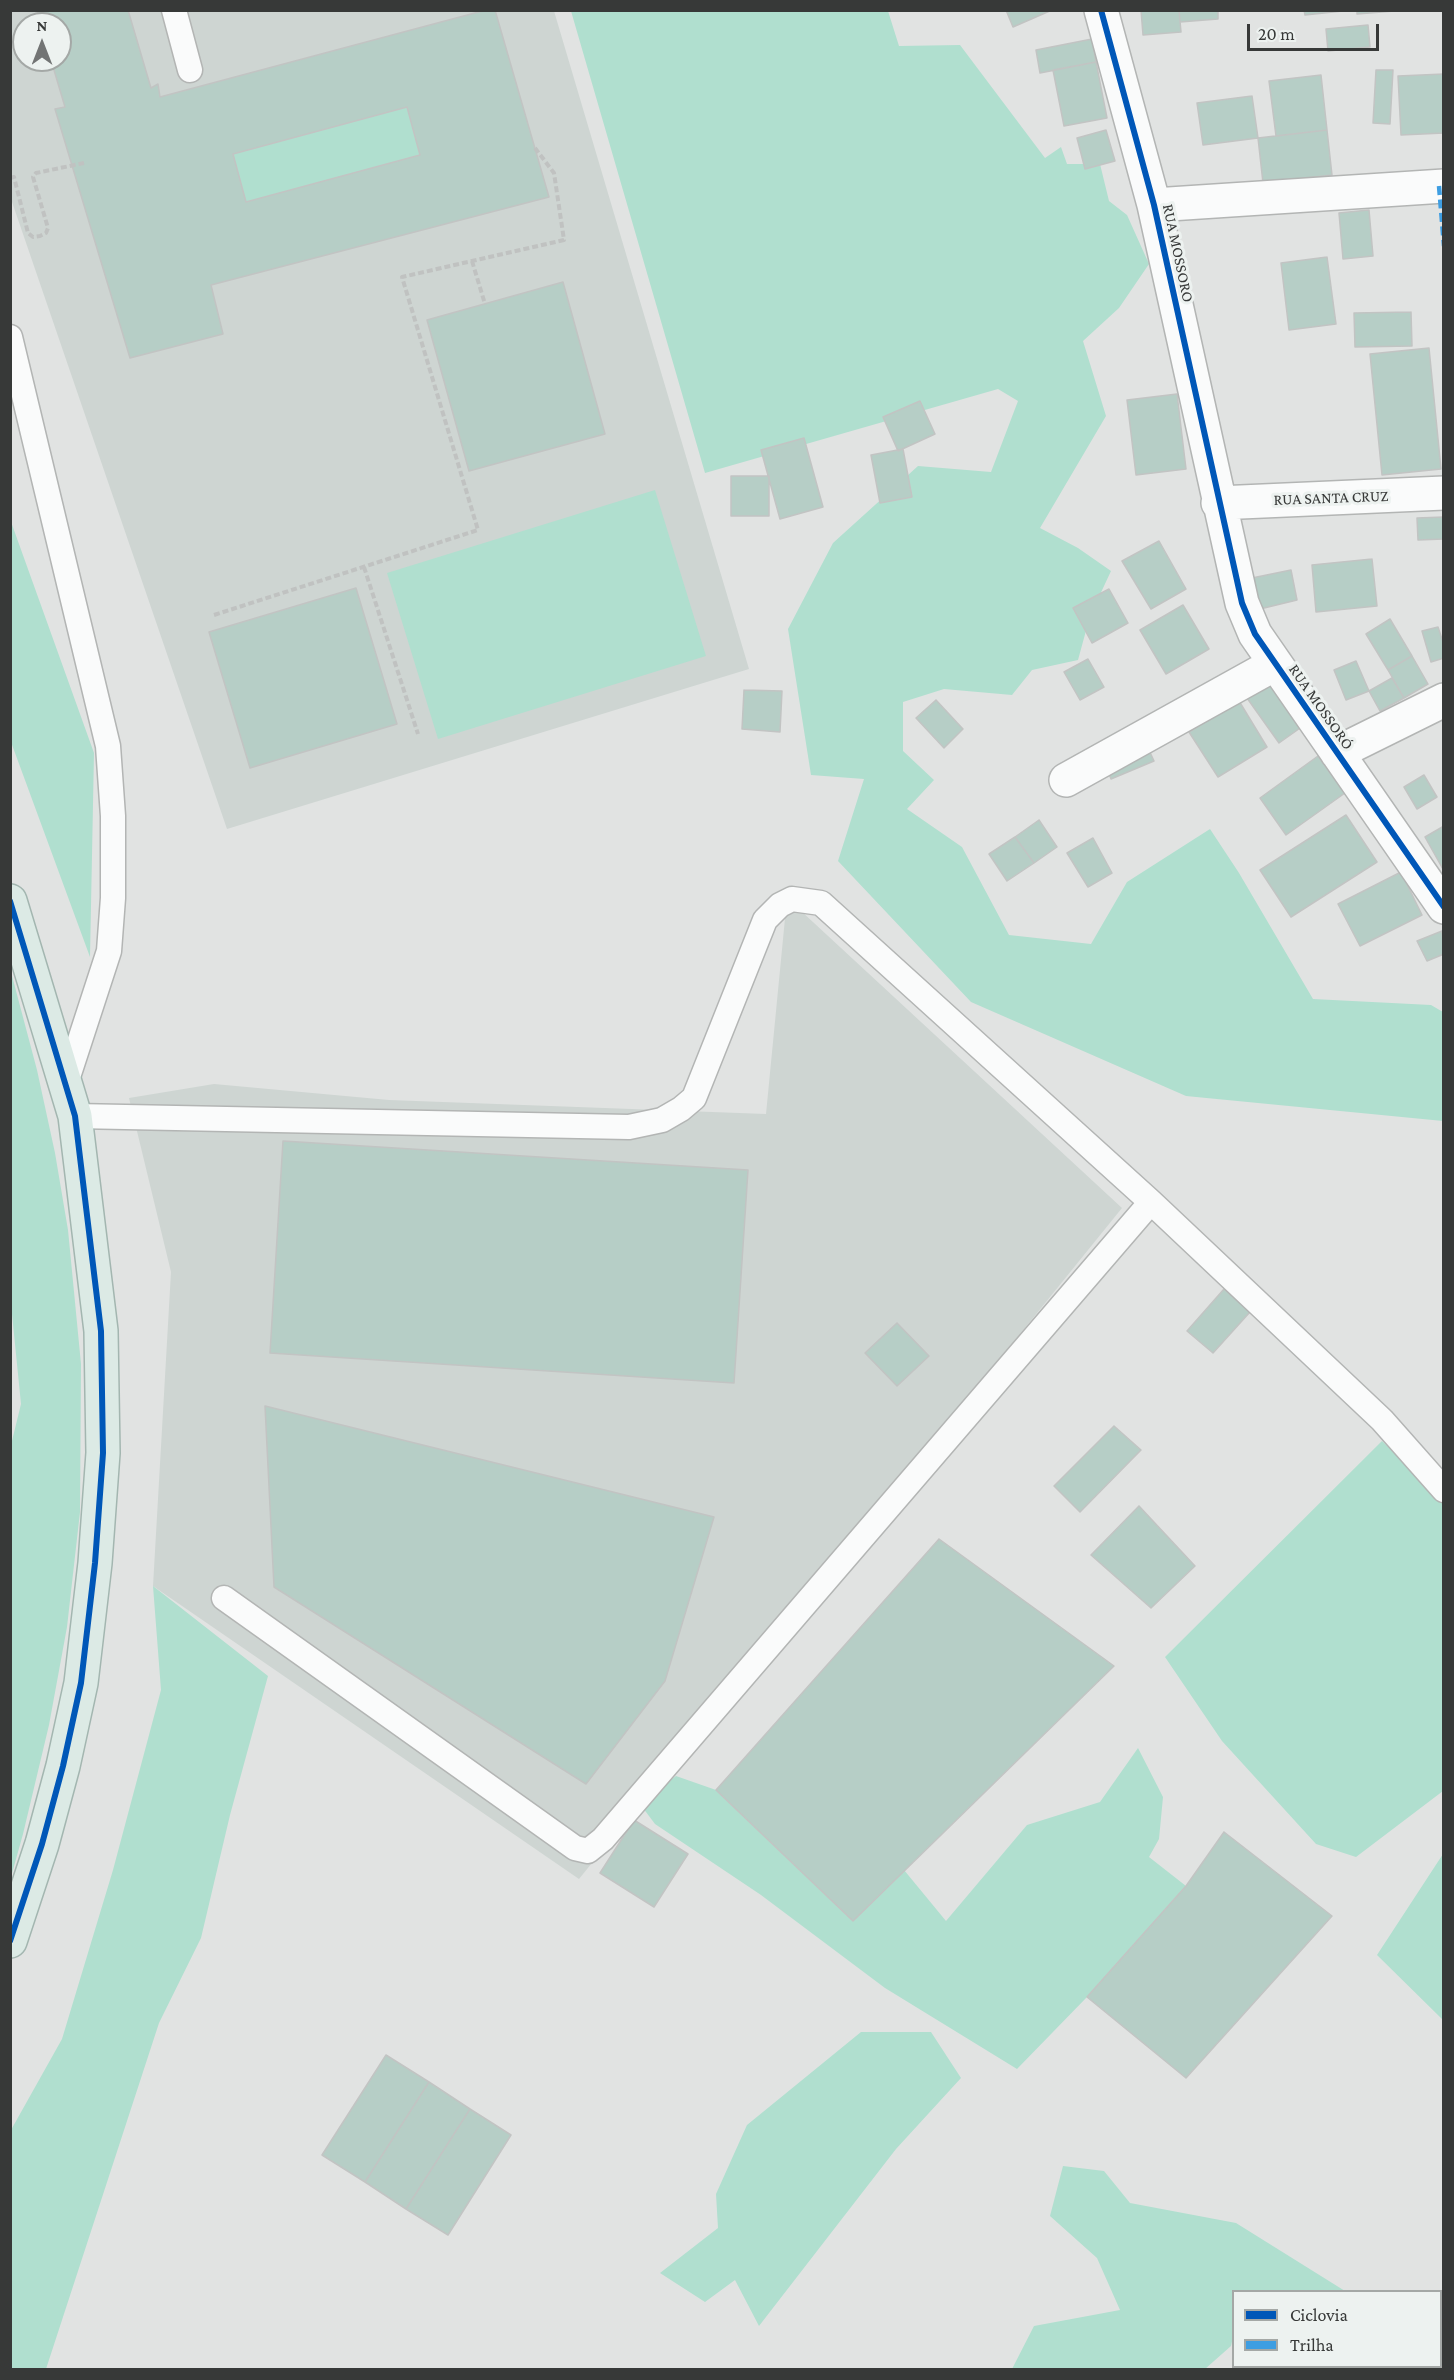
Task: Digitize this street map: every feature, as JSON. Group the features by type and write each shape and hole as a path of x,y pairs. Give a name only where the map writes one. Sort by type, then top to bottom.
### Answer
{"highway":[{"path":"10,901 75,1116 101,1331 103,1453 95,1563 81,1683 63,1766 42,1844 10,1941"}],"street":[{"name":"RUA MOSSORO","path":"1101,10 1154,205 1218,503"},
{"name":"RUA MOSSORO","path":"1154,205 1443,186"},
{"name":"RUA SANTA CRUZ","path":"1218,503 1443,493"},
{"name":"RUA MOSSORÓ","path":"1218,503 1242,603 1255,634 1443,907"},
{"path":"1066,780 1275,664"},
{"path":"1337,753 1443,700"}],"lane":[{"path":"174,10 190,70"},
{"path":"10,337 108,746 113,816 113,898 109,951 65,1086"},
{"path":"75,1116 629,1127 662,1120 694,1098 765,920 792,899 821,903 1151,1202 1382,1420 1443,1490"},
{"path":"224,1598 575,1848 588,1851 603,1839 1151,1202"}],"path":[{"path":"214,615 478,530 402,277 564,240 554,173 535,148"},
{"path":"10,178 14,177 28,233 33,237 40,236 46,233 48,228 33,177 36,173 84,163"},
{"path":"472,261 485,304"},
{"path":"364,567 418,734"}],"shaded area":[{"path":"10,11 554,11 749,669 227,829 11,199"},
{"path":"787,898 1122,1208 579,1879 153,1586 171,1272 129,1098 214,1084 389,1100 766,1114"}],"green space":[{"path":"571,11 888,11 899,46 960,45 1045,158 1061,147 1067,164 1100,164 1109,201 1127,215 1149,264 1119,308 1083,341 1106,416 1040,528 1078,548 1111,571 1090,616 1078,660 1032,670 1012,695 944,689 903,702 903,751 934,780 907,809 962,847 1009,935 1091,944 1127,882 1210,829 1239,873 1313,999 1431,1005 1443,1012 1443,1121 1186,1096 971,1002 838,861 864,779 811,775 788,629 833,543 918,466 991,472 1018,401 998,389 705,473"},
{"path":"407,107 420,155 246,202 233,154"},
{"path":"655,490 706,656 438,739 387,573"},
{"path":"10,519 94,753 90,957 11,742"},
{"path":"11,972 37,1070 55,1153 68,1230 81,1364 80,1512 67,1627 49,1725 11,1877 10,1449 21,1404 10,1294"},
{"path":"1382,1441 1443,1499 1443,1791 1356,1857 1316,1844 1222,1741 1165,1657"},
{"path":"153,1586 268,1676 230,1815 201,1938 159,2023 46,2369 11,2369 11,2130 62,2039 113,1870 161,1690"},
{"path":"1138,1748 1163,1797 1159,1839 1149,1857 1186,1886 1087,1997 1017,2069 885,1988 761,1895 655,1824 640,1804 676,1776 716,1790 853,1921 904,1870 946,1921 1027,1825 1100,1802"},
{"path":"1443,1854 1443,2020 1377,1955"},
{"path":"861,2032 931,2032 961,2078 896,2149 759,2326 735,2280 705,2302 660,2273 718,2228 716,2194 747,2125"},
{"path":"1063,2166 1104,2171 1130,2203 1236,2223 1343,2290 1232,2290 1231,2346 1205,2369 1012,2369 1034,2326 1120,2310 1097,2258 1050,2216"}],"building":[{"path":"37,10 128,10 151,88 158,84 160,97 486,10 495,10 549,197 211,285 223,334 130,358 55,109 65,107 55,72 72,72 72,12 38,12","holes":["407,107 420,155 246,202 233,154"]},
{"path":"1006,10 1052,10 1013,27"},
{"path":"1141,10 1179,10 1181,32 1143,35"},
{"path":"1179,10 1218,10 1218,19 1180,22"},
{"path":"1304,10 1343,10 1343,11 1305,15"},
{"path":"1357,10 1407,10 1357,14"},
{"path":"1368,25 1370,47 1328,51 1326,29"},
{"path":"1092,39 1096,62 1040,73 1036,50"},
{"path":"1096,62 1107,118 1064,126 1053,70"},
{"path":"1376,70 1393,70 1390,124 1373,123"},
{"path":"1444,74 1444,133 1401,135 1398,76"},
{"path":"1321,75 1327,130 1276,136 1269,81"},
{"path":"1252,96 1258,138 1203,145 1197,103"},
{"path":"1106,130 1115,161 1085,169 1077,138"},
{"path":"1327,130 1332,175 1263,183 1258,138"},
{"path":"1369,210 1373,256 1343,259 1339,213"},
{"path":"1327,257 1336,324 1289,330 1281,263"},
{"path":"563,282 605,434 469,471 427,320"},
{"path":"1411,312 1412,346 1355,347 1354,313"},
{"path":"1429,348 1441,469 1382,475 1370,354"},
{"path":"1177,394 1186,469 1136,475 1127,400"},
{"path":"920,401 935,434 898,451 883,417"},
{"path":"804,438 823,507 780,519 761,450"},
{"path":"903,449 912,497 880,503 871,455"},
{"path":"731,476 769,476 769,516 731,516"},
{"path":"1444,517 1444,539 1418,540 1417,518"},
{"path":"1159,541 1186,589 1151,609 1122,561"},
{"path":"1372,559 1377,606 1316,612 1312,565"},
{"path":"1291,570 1297,600 1260,609 1252,578"},
{"path":"356,588 397,724 250,768 209,632"},
{"path":"1109,589 1128,623 1092,643 1073,608"},
{"path":"1183,605 1209,649 1166,674 1140,630"},
{"path":"1390,619 1412,656 1388,670 1366,634"},
{"path":"1438,627 1444,645 1444,658 1431,662 1422,631"},
{"path":"1412,656 1428,684 1404,698 1388,670"},
{"path":"1088,659 1104,687 1080,700 1064,672"},
{"path":"1356,661 1369,691 1346,700 1334,670"},
{"path":"1392,678 1404,698 1380,711 1369,691"},
{"path":"1272,681 1303,726 1279,743 1247,698"},
{"path":"744,690 782,691 780,732 742,729"},
{"path":"936,700 963,729 944,748 916,718"},
{"path":"1239,701 1267,747 1218,777 1189,732"},
{"path":"1148,748 1154,761 1111,779 1106,765"},
{"path":"1318,756 1345,793 1286,835 1260,798"},
{"path":"1424,775 1437,797 1417,809 1404,787"},
{"path":"1346,815 1377,862 1291,917 1260,870"},
{"path":"1039,820 1057,847 1034,863 1015,837"},
{"path":"1444,826 1444,871 1425,837"},
{"path":"1015,837 1034,863 1007,881 989,854"},
{"path":"1093,838 1112,873 1088,887 1067,853"},
{"path":"1401,872 1422,915 1360,946 1338,904"},
{"path":"1442,931 1444,954 1427,961 1417,941"},
{"path":"283,1141 748,1170 734,1383 270,1353"},
{"path":"1224,1289 1250,1312 1213,1353 1187,1331"},
{"path":"897,1323 929,1356 897,1386 865,1353"},
{"path":"265,1406 714,1517 665,1681 586,1784 274,1587"},
{"path":"1114,1426 1141,1450 1080,1512 1054,1486"},
{"path":"1139,1506 1195,1566 1151,1608 1091,1555"},
{"path":"939,1539 1114,1666 853,1921 716,1790"},
{"path":"634,1820 688,1854 654,1907 600,1873"},
{"path":"1224,1832 1332,1916 1186,2078 1087,1997 1186,1886"},
{"path":"386,2055 429,2082 365,2182 322,2155"},
{"path":"429,2082 470,2109 406,2209 365,2182"},
{"path":"470,2109 511,2135 448,2235 406,2209"}],"marked path":[{"path":"1439,186 1444,246"}],"cycle path":[{"path":"1101,10 1154,205 1242,603 1255,634 1444,907"},
{"path":"10,901 75,1116 101,1331 103,1453 95,1563 81,1683 63,1766 42,1844 10,1941"}]}
